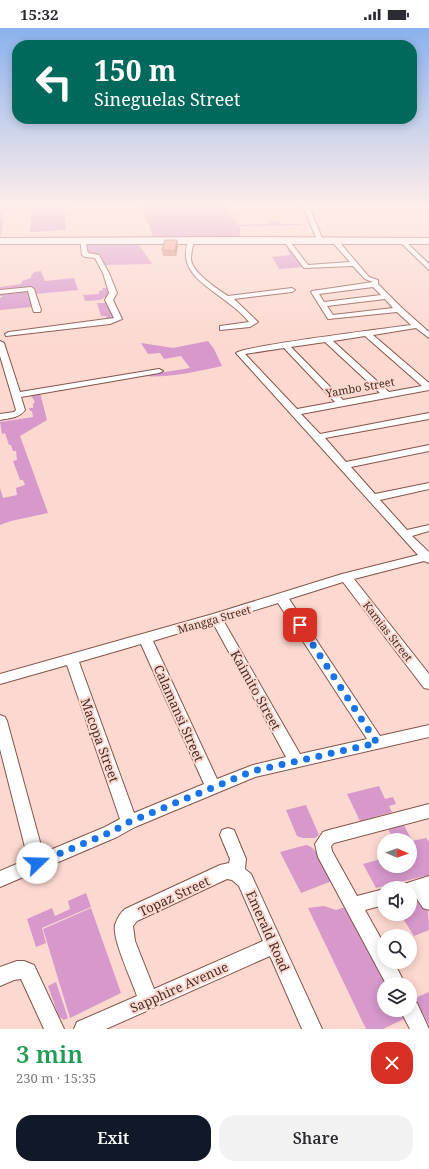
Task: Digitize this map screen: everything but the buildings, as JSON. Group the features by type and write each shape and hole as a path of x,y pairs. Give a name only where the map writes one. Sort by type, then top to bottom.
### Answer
{"street":[{"path":"10,334 82,324 110,322 118,319 109,300 114,293 106,273 97,256 85,256 84,251"},
{"path":"189,251 188,259 190,265 206,284 228,298 254,322 250,325 223,328"},
{"path":"294,251 306,267 354,264"},
{"path":"343,251 367,278 377,282 374,284"},
{"path":"412,251 429,268"},
{"path":"374,284 399,310 429,336"},
{"path":"374,284 314,291 329,316 333,317 399,310"},
{"path":"0,292 30,289 37,310"},
{"path":"228,298 292,290"},
{"path":"323,304 386,297"},
{"path":"416,326 240,353 344,465 404,534 428,557"},
{"path":"368,334 429,387"},
{"path":"327,340 386,394"},
{"path":"0,343 21,410 16,414 0,417"},
{"path":"285,345 341,402"},
{"path":"16,395 159,371"},
{"name":"Yambo Street","path":"295,412 341,402 429,387"},
{"path":"317,437 429,416"},
{"path":"344,465 429,448"},
{"path":"373,498 429,486"},
{"path":"404,534 429,528"},
{"name":"Mangga Street","path":"0,679 282,599 346,577 428,557"},
{"name":"Kamias Street","path":"346,577 429,684"},
{"path":"282,599 377,743"},
{"name":"Kaimito Street","path":"216,618 296,761"},
{"name":"Calamansi Street","path":"145,638 213,787"},
{"name":"Macopa Street","path":"71,659 129,822"},
{"path":"0,721 37,863"},
{"path":"0,879 111,832 129,822 253,771 429,731"},
{"path":"392,977 324,852 324,841 329,837 429,810"},
{"path":"228,835 238,859 236,872"},
{"name":"Topaz Street","path":"149,1001 126,938 124,926 127,920 131,915 226,871 236,872"},
{"name":"Emerald Road","path":"236,872 245,880 312,1029"},
{"path":"419,887 429,902"},
{"path":"353,906 377,899"},
{"name":"Sapphire Avenue","path":"84,1029 274,945"},
{"path":"0,977 16,969 27,972 54,1029"},
{"path":"414,1017 420,1029"}],"shaded area":[{"path":"88,251 143,251 152,264 105,265 100,254 88,254"},
{"path":"288,251 292,251 305,267 279,269 272,257 290,255"},
{"path":"41,271 45,281 74,278 78,290 36,294 33,287 0,291 0,287 21,284 22,281 31,278 34,272"},
{"path":"102,288 108,288 109,292 105,297 99,300 85,301 83,295 99,294 99,291 103,290"},
{"path":"27,291 32,307 0,310 0,298 3,296 0,296 0,293"},
{"path":"97,303 108,303 112,317 108,320 106,316 101,316"},
{"path":"208,341 214,349 222,366 172,375 141,376 190,368 181,356 164,359 160,353 148,354 141,343 173,348"},
{"path":"40,393 47,420 20,436 48,513 11,521 0,525 0,488 3,498 17,495 16,488 25,485 23,480 20,480 13,461 17,460 16,451 13,451 11,445 9,445 5,433 2,434 0,422 33,417 32,411 30,411 29,408 33,408 33,404 35,402 30,394"},
{"path":"379,786 385,799 393,797 396,804 389,806 392,812 360,821 347,794"},
{"path":"306,805 319,835 315,838 303,838 297,836 286,810"},
{"path":"404,825 408,833 390,833 388,829"},
{"path":"426,838 429,842 429,875 405,881 377,881 376,888 363,864 377,860 377,873 417,873 417,840"},
{"path":"306,845 310,846 318,854 332,881 301,893 280,852"},
{"path":"86,893 91,907 42,928 46,943 36,947 27,919 52,908 55,916 70,909 68,901"},
{"path":"417,897 426,905 429,930 417,935 417,929 410,929 404,921 417,921"},
{"path":"324,906 336,910 346,907 377,965 377,969 379,969 383,977 377,977 377,1017 406,1018 383,1029 366,1029 308,908"},
{"path":"91,908 121,993 70,1018 43,929"},
{"path":"56,982 68,1018 64,1020 59,1017 48,986"},
{"path":"429,992 429,1025 417,1002 417,997"}],"route":[{"path":"37,863 111,832 124,824 253,771 377,743 300,625"}]}
